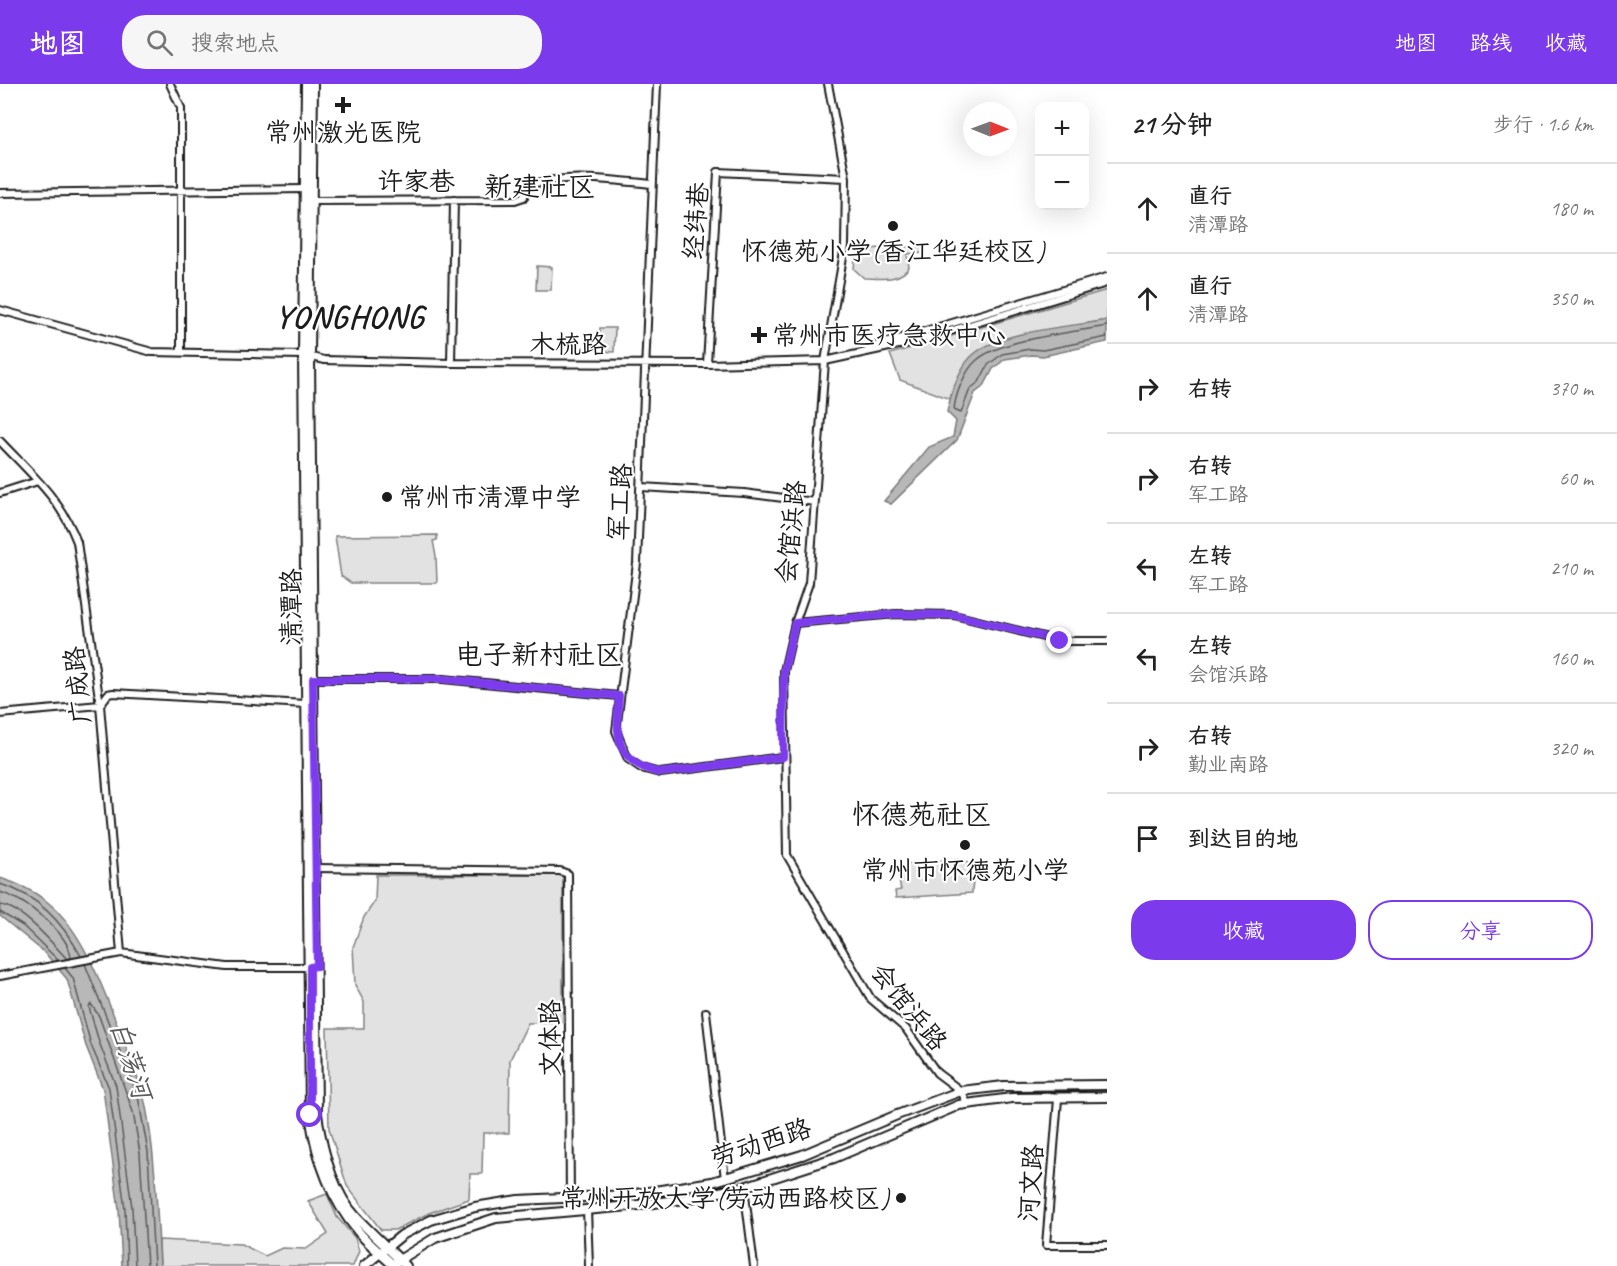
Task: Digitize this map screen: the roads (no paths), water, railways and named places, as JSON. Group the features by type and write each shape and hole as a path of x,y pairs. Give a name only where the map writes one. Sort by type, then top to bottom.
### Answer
{"main road":[{"name":"清潭路","path":"306,84 304,189 315,868 310,1115 314,1141 325,1175 346,1217 358,1233 395,1264"},
{"name":"清潭路","path":"313,84 307,356 306,704 317,1114 321,1140 337,1187 355,1216 389,1248 395,1264"},
{"name":"劳动西路","path":"364,1266 380,1252 389,1248 402,1234 431,1220 475,1207 496,1202 570,1201 629,1195 725,1179 802,1155 897,1114 961,1091 1005,1086 1107,1084"},
{"name":"劳动西路","path":"395,1264 435,1238 479,1222 685,1199 744,1187 834,1158 967,1103 1012,1098 1107,1097"},
{"path":"395,1264 406,1266"}],"street":[{"path":"170,84 181,108 181,352"},
{"name":"军工路","path":"657,84 637,563 616,731 628,759 641,768 660,773 783,757"},
{"name":"会馆浜路","path":"828,84 846,178 845,246 825,361 809,583 795,623 784,671 783,757 787,855 871,999 906,1029 936,1073 961,1091 967,1103"},
{"name":"经纬巷","path":"707,364 718,171 846,178"},
{"name":"许家巷","path":"311,201 515,200 524,197 525,186 550,178 588,178 652,184"},
{"path":"0,193 304,189"},
{"path":"451,363 454,200"},
{"name":"木梳路","path":"825,361 835,356 896,342 1107,278"},
{"name":"木梳路","path":"0,310 134,348 181,352 307,356 324,360 451,363 707,364 825,361 917,341 1107,283"},
{"name":"广成路","path":"0,441 67,517 77,542 100,705 121,953"},
{"path":"0,493 38,482"},
{"path":"641,487 744,493 815,501"},
{"path":"795,623 896,614 954,615 1060,641 1107,641"},
{"path":"313,679 443,679 619,696"},
{"path":"0,714 100,705 108,694 112,693 306,704"},
{"name":"文体路","path":"315,868 560,871 568,874 570,1201"},
{"path":"0,976 121,953 227,967 314,966"},
{"path":"706,1012 725,1179"},
{"name":"河文路","path":"1058,1099 1046,1245 1107,1245"},
{"path":"744,1187 754,1266"},
{"path":"586,1209 589,1266"}],"water":[{"path":"1107,320 1107,342 1043,356 1031,355 1005,359 993,369 984,386 975,393 957,440 891,504 884,501 929,447 953,437 956,421 947,412 960,373 974,354 987,346 1019,335"},
{"name":"白荡河","path":"0,878 35,893 59,913 83,946 102,985 137,1074 146,1107 154,1166 160,1266 122,1266 119,1210 103,1089 86,1046 67,979 45,953 0,916"}],"place":[{"name":"常州激光医院","path":"343,105"},
{"name":"怀德苑小学(香江华廷校区)","path":"893,226"},
{"name":"常州市医疗急救中心","path":"759,335"},
{"name":"常州市清潭中学","path":"387,497"},
{"name":"常州市怀德苑小学","path":"965,845"},
{"name":"常州开放大学(劳动西路校区)","path":"901,1198"}],"district":[{"name":"新建社区","path":"540,186"},
{"name":"YONGHONG","path":"350,316"},
{"name":"电子新村社区","path":"539,654"},
{"name":"怀德苑社区","path":"922,814"}]}
